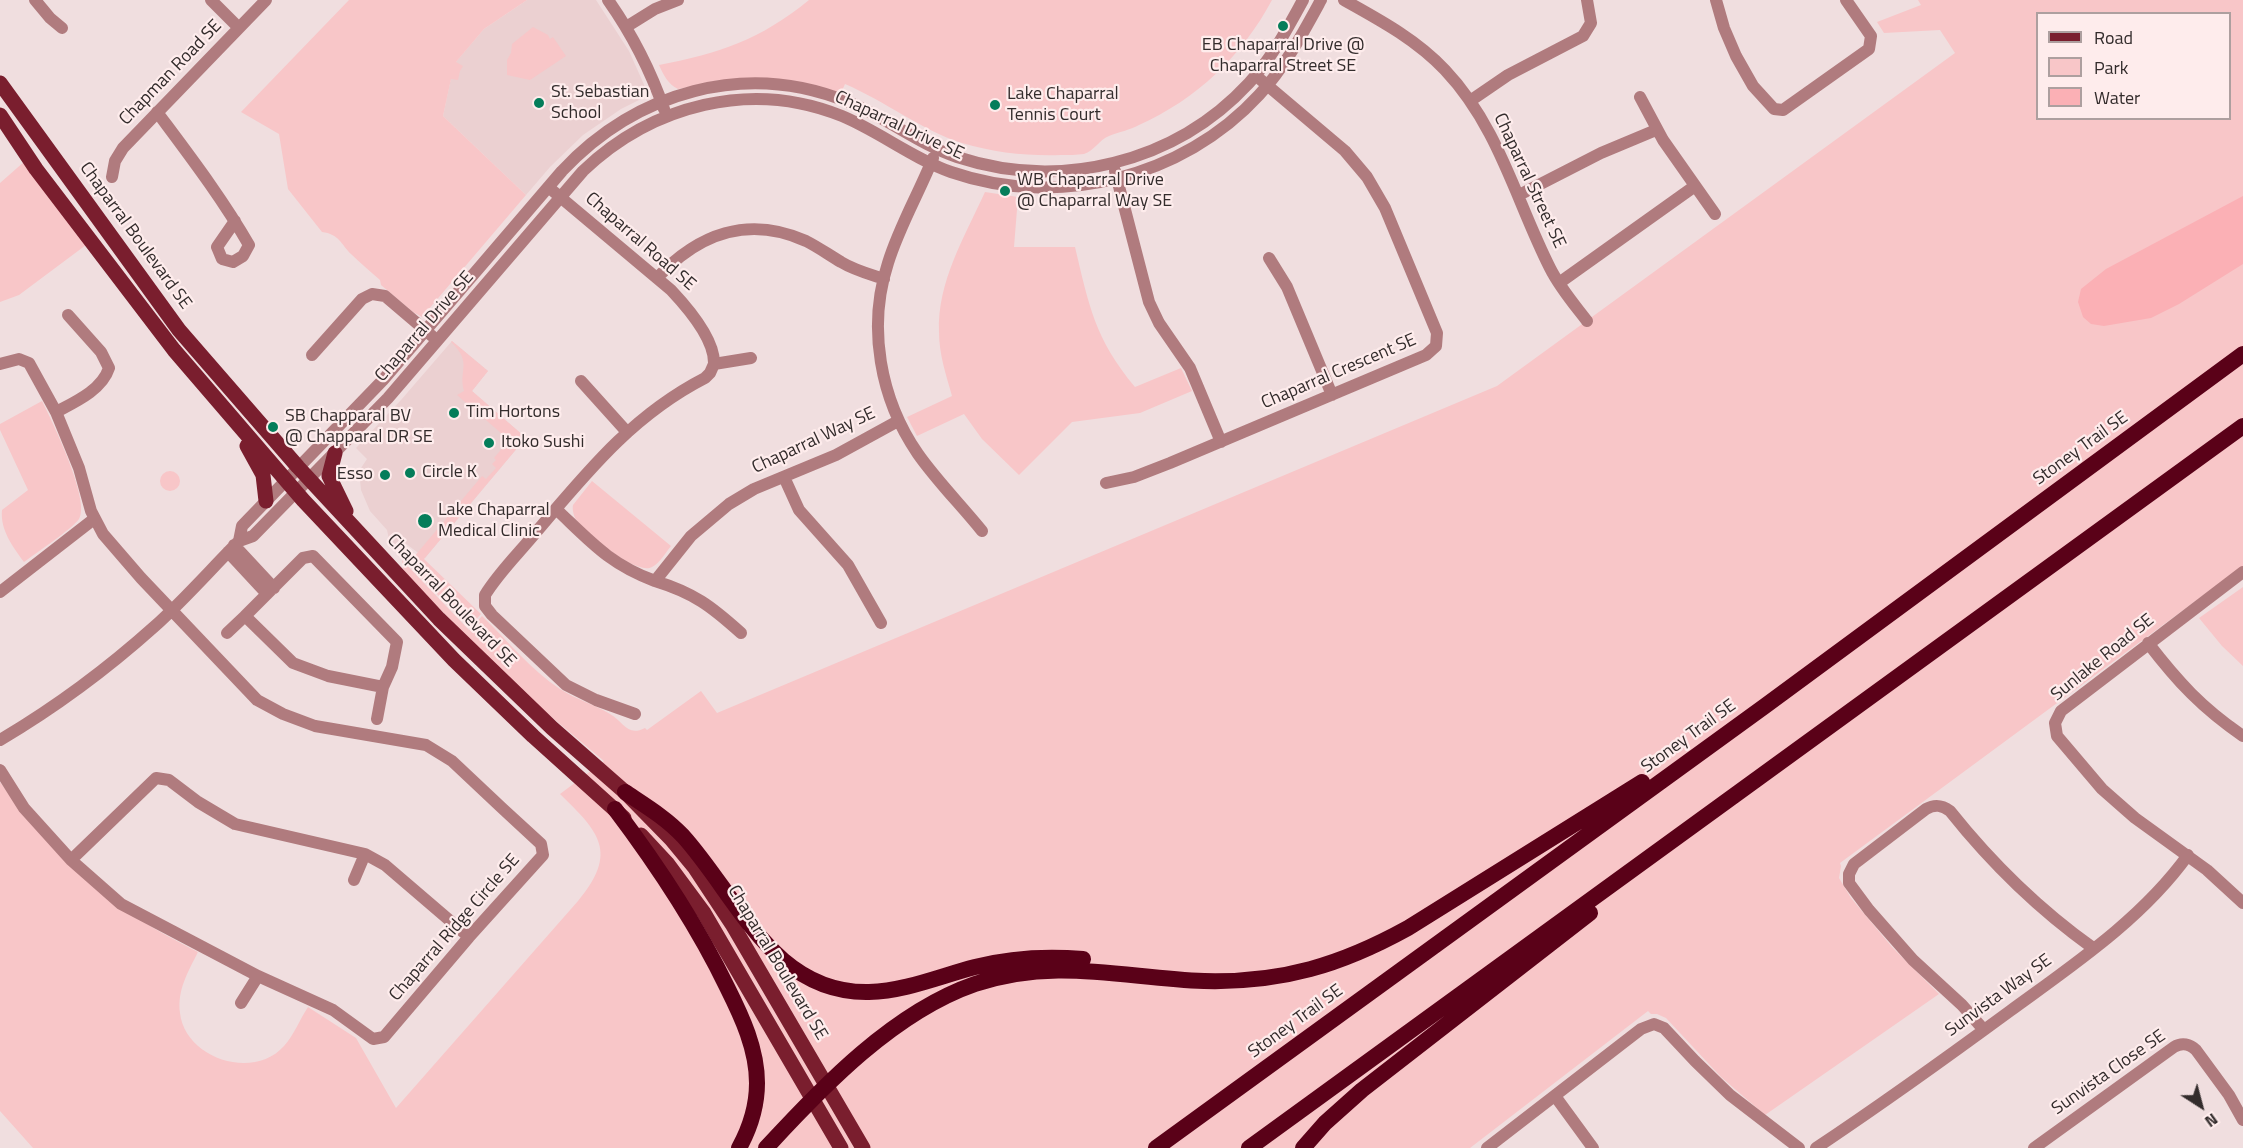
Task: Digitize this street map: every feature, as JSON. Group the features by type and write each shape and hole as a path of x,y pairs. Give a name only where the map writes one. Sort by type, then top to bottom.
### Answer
{"highway":[{"name":"Stoney Trail SE","path":"1156,1148 1765,706 2243,354"},
{"path":"1249,1148 2243,426"},
{"path":"766,1148 826,1087 873,1044 908,1017 952,993 990,979 1021,973 1068,969 1111,971 1179,979 1258,980 1305,972 1347,959 1408,928 1765,706"},
{"path":"1303,1148 1332,1116 1374,1079 1853,708"},
{"path":"625,792 658,814 682,836 710,868 758,935 776,955 798,972 831,987 853,991 881,991 919,984 989,964 1041,958 1088,960 1230,981"},
{"path":"615,809 660,869 695,924 745,1025 754,1057 757,1081 753,1116 739,1148"}],"main road":[{"name":"Chaparral Boulevard SE","path":"0,83 179,330 303,473 439,619 510,689 625,792 671,839 718,900 863,1148"},
{"name":"Chaparral Boulevard SE","path":"0,115 49,186 166,340 291,486 454,660 541,744 615,809 654,849 697,902 842,1148"},
{"path":"231,417 263,474 266,501"},
{"path":"335,453 329,471 330,480 355,530"}],"street":[{"path":"35,0 62,28"},
{"path":"211,0 239,28"},
{"name":"Chapman Road SE","path":"112,177 113,166 118,155 266,0"},
{"path":"608,0 645,61 666,115"},
{"path":"626,27 655,9 678,0"},
{"name":"Chaparral Drive SE","path":"291,486 577,155 603,133 639,110 702,89 726,85 759,84 794,87 836,97 859,106 937,149 977,163 1028,171 1074,170 1113,164 1163,146 1195,129 1228,103 1256,75 1280,41 1303,0"},
{"name":"Chaparral Drive SE","path":"303,473 335,453 388,398 583,171 613,145 666,115 705,104 732,100 762,99 803,104 853,121 931,164 971,178 1018,186 1072,186 1117,179 1153,167 1196,146 1237,116 1268,85 1294,48 1321,0"},
{"name":"Chaparral Street SE","path":"1344,0 1382,21 1427,53 1450,75 1470,101 1498,146 1550,267 1587,321"},
{"path":"1470,101 1508,75 1583,36 1591,23 1587,0"},
{"path":"1716,0 1724,28 1753,87 1774,110 1783,110 1869,49 1871,36 1846,0"},
{"name":"Chaparral Crescent SE","path":"1106,483 1134,477 1221,442 1426,355 1436,346 1437,333 1385,208 1367,177 1345,151 1256,75"},
{"path":"1640,97 1656,130 1715,214"},
{"path":"157,112 235,221"},
{"path":"1519,195 1611,148 1656,130"},
{"name":"Chaparral Way SE","path":"655,582 691,536 717,513 749,492 836,455 898,421 886,385 880,356 879,314 884,279 895,243 937,149"},
{"path":"1113,164 1149,302 1159,323 1190,368 1221,442"},
{"path":"1559,283 1695,186"},
{"name":"Chaparral Road SE","path":"548,187 671,290 692,315 708,342 713,351 714,364"},
{"path":"657,278 683,253 704,240 727,232 759,229 795,237 815,245 850,267 884,279"},
{"path":"1269,258 1287,286 1332,395"},
{"path":"312,355 362,299 372,294 385,296 438,340"},
{"path":"56,412 96,387 105,378 109,368 101,352 68,315"},
{"path":"635,714 596,700 561,681 492,615 485,603 485,595 556,509 627,431 665,401 705,378 714,364 751,358"},
{"name":"Chaparral Ridge Circle SE","path":"0,364 19,359 29,363 56,412 79,468 94,519 107,538 171,611 256,700 283,714 315,726 426,745 452,761 541,844 543,855 384,1037 373,1039 333,1010 258,976 121,904 71,860 24,808 0,770"},
{"path":"581,381 627,431"},
{"path":"898,421 925,463 982,531"},
{"path":"784,477 799,510 848,565 881,623"},
{"path":"234,546 242,526 266,501 291,486"},
{"path":"0,740 92,679 171,611 234,546 253,536 291,486"},
{"path":"556,509 614,563 655,582 682,589 715,610 741,633"},
{"path":"0,592 94,519"},
{"path":"234,546 271,591"},
{"path":"227,633 303,558 313,556 397,642 392,667 382,687 376,719"},
{"name":"Sunlake Road SE","path":"2243,572 2061,711 2055,723 2059,741 2102,789 2135,818 2188,855 2243,903"},
{"path":"245,616 293,663 328,676 382,687"},
{"path":"2148,643 2191,695 2243,736"},
{"path":"71,860 156,778 169,780 198,802 235,824 365,854 385,865 469,937"},
{"path":"1984,1030 1899,944 1869,910 1850,883 1849,874 1854,864 1926,809 1941,806 1950,811 2002,872 2036,905 2093,948"},
{"path":"354,880 365,854"},
{"name":"Sunvista Way SE","path":"1816,1148 1984,1030 2093,948 2152,899 2188,855"},
{"path":"241,1003 258,976"},
{"path":"1487,1148 1644,1027 1659,1025 1730,1095 1799,1148"},
{"name":"Sunvista Close SE","path":"2034,1148 2181,1044 2190,1045 2196,1050 2229,1095 2243,1120"},
{"path":"1555,1096 1593,1148"}],"shaded area":[{"name":"St. Sebastian School","path":"527,0 596,0 629,51 646,89 643,98 621,109 583,135 550,167 526,195 443,116 454,64 484,29"},
{"path":"452,341 488,371 472,391 525,437 425,558 405,543 401,547 401,556 390,544 387,530 370,511 361,490 359,471 367,459 356,448"}],"green space":[{"path":"349,0 527,0 484,29 456,62 463,66 458,80 451,79 443,116 526,195 422,317 381,285 380,280 336,237 322,232 288,189 279,134 241,112"},
{"path":"809,0 1272,0 1247,40 1199,89 1136,127 1109,136 1084,154 1012,153 962,143 932,131 845,84 841,93 795,83 745,79 715,81 678,89 667,79 659,65 720,50 738,43 773,25"},
{"path":"1918,0 2243,0 2243,566 1840,863 1839,878 1851,898 1892,947 1939,994 1765,1115 1721,1077 1666,1018 1648,1011 1470,1148 33,1148 0,1111 0,782 43,837 87,881 138,918 198,952 184,981 180,997 180,1013 185,1029 194,1042 222,1060 239,1063 255,1062 271,1056 284,1046 308,1007 356,1038 396,1108 591,884 601,856 599,843 585,820 560,794 604,761 523,693 404,573 402,560 469,630 482,616 549,681 566,693 615,717 630,730 645,728 647,730 701,691 717,713 1497,386 1955,53 1940,30 1884,33 1877,22 1921,5"},
{"path":"533,27 548,35 550,39 553,37 566,56 530,80 507,75 507,60 512,44"},
{"path":"25,161 86,245 19,295 0,302 0,183"},
{"path":"985,192 1018,197 1014,247 1075,247 1095,321 1111,353 1135,387 1181,368 1192,391 1140,413 1072,422 1019,475 982,439 964,414 917,436 907,417 952,396 940,348 940,313 947,277"},
{"path":"452,341 488,371 472,391 525,437 424,559 481,614 469,627 408,564 482,476 486,479 496,468 492,464 496,460 494,458 509,440 457,395 464,391 463,361"},
{"path":"42,401 69,461 80,496 81,510 79,519 62,535 24,562 5,531 2,510 28,490 0,430 0,424"},
{"path":"170,471 177,474 180,481 177,488 170,491 163,488 160,481 163,474"},
{"path":"592,481 671,546 655,565 645,568 611,552 575,518 573,505"},
{"path":"2243,587 2243,666 2222,646 2199,618"}],"water":[{"path":"2243,196 2243,264 2179,304 2151,318 2104,326 2091,324 2083,317 2078,302 2081,289 2106,269"}],"place":[{"name":"EB Chaparral Drive @ Chaparral Street SE","path":"1283,26"},
{"name":"St. Sebastian School","path":"539,103"},
{"name":"Lake Chaparral Tennis Court","path":"995,105"},
{"name":"WB Chaparral Drive @ Chaparral Way SE","path":"1005,191"},
{"name":"Tim Hortons","path":"454,413"},
{"name":"SB Chapparal BV @ Chapparal DR SE","path":"273,427"},
{"name":"Itoko Sushi","path":"489,443"},
{"name":"Circle K","path":"410,473"},
{"name":"Esso","path":"385,475"},
{"name":"Lake Chaparral Medical Clinic","path":"425,521"}]}
